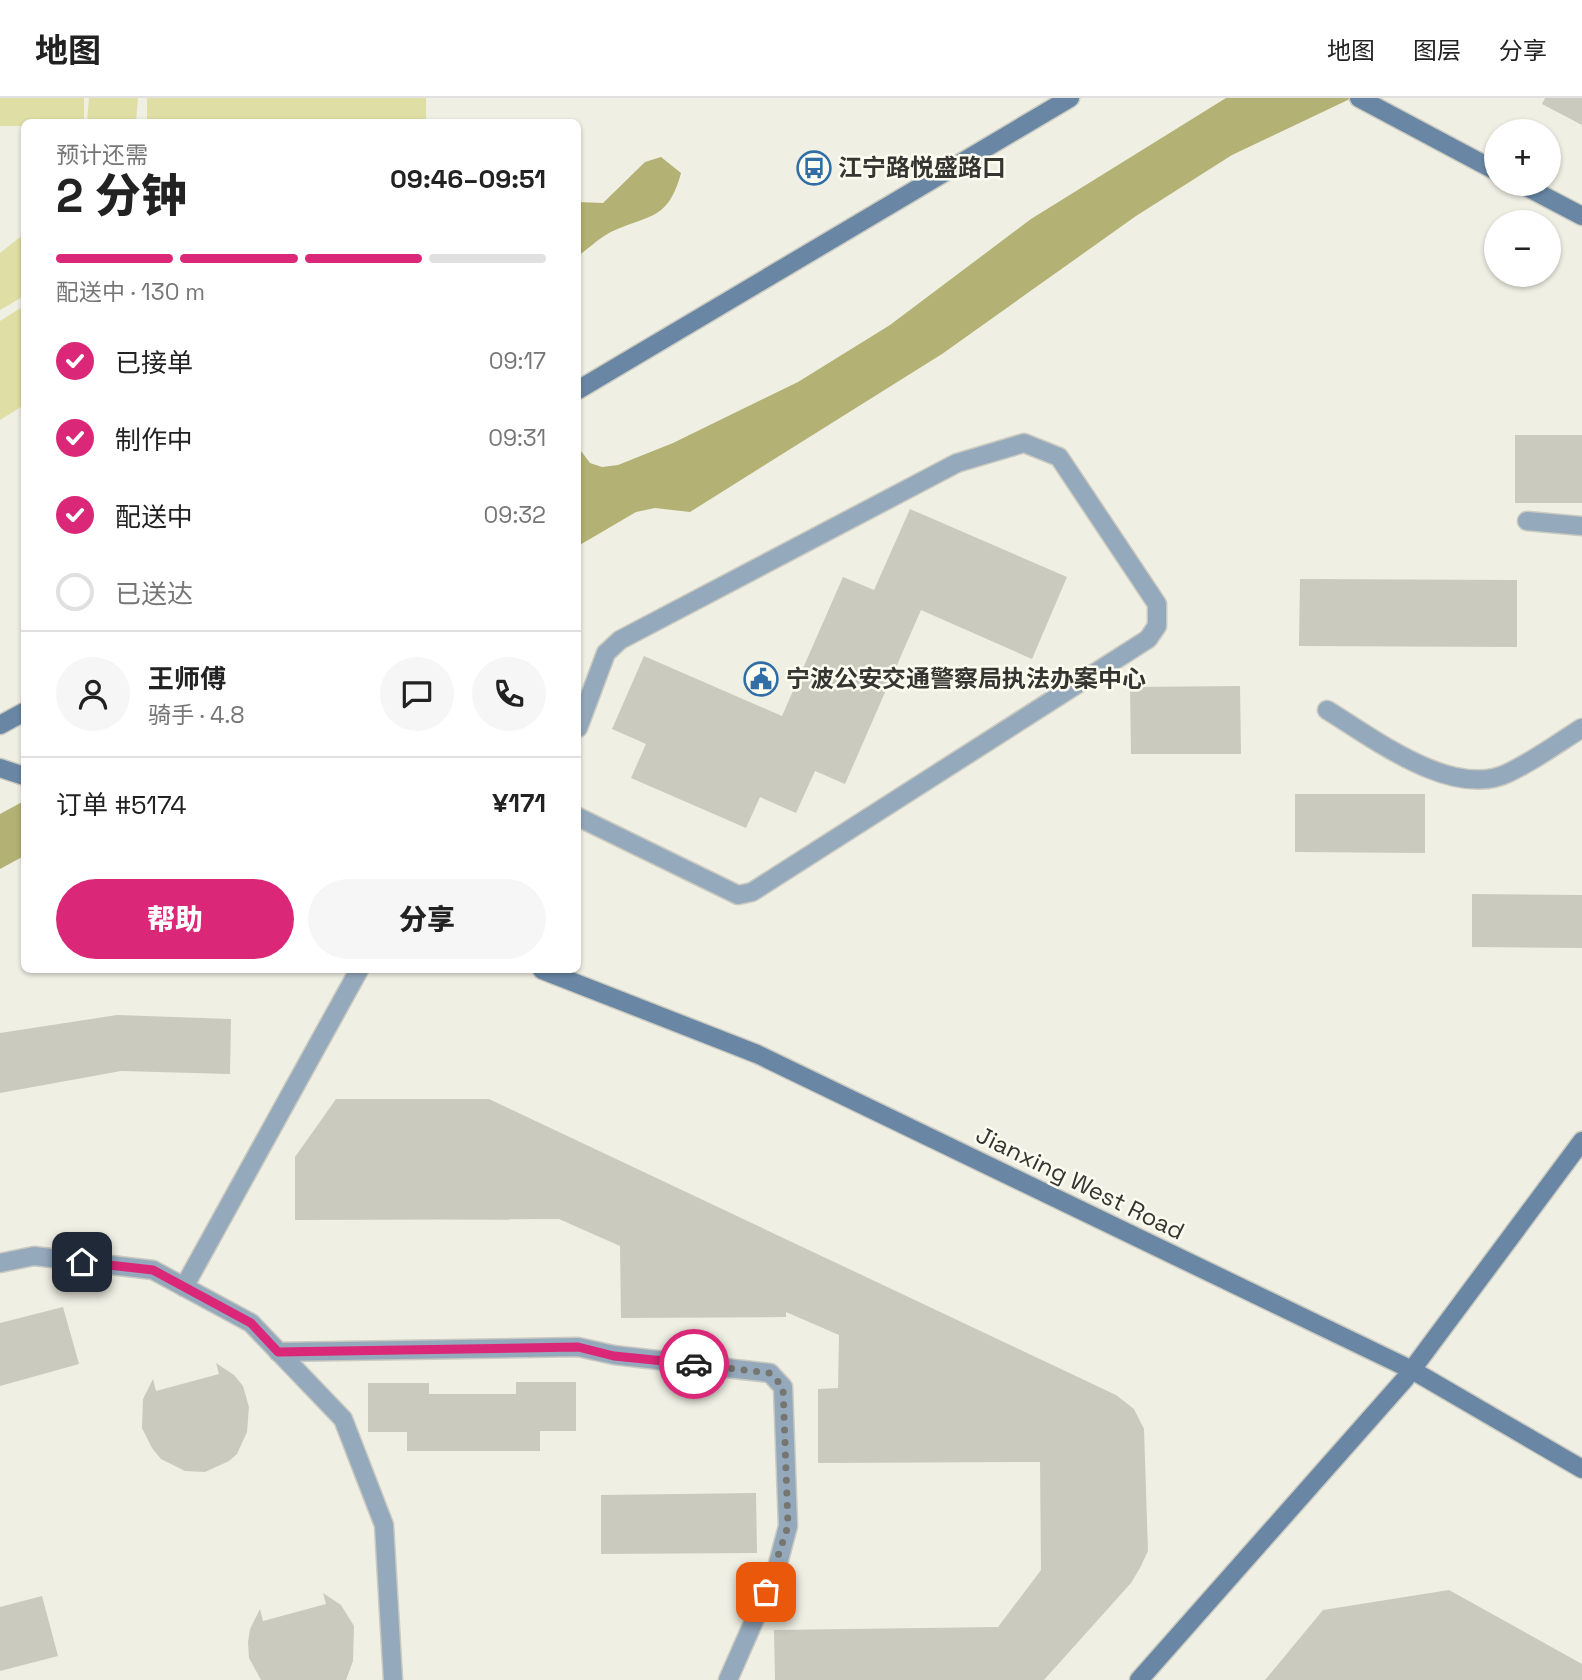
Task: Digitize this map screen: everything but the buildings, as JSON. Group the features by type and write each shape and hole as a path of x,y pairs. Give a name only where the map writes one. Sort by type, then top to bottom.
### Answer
{"street":[{"path":"581,388 1070,98"},
{"path":"1359,98 1484,165"},
{"path":"1544,196 1582,216"},
{"path":"0,725 21,714"},
{"path":"0,768 21,775"},
{"name":"Jianxing West Road","path":"550,973 757,1054 1412,1370 1582,1468"},
{"path":"1139,1680 1412,1370 1582,1141"}],"lane":[{"path":"581,721 606,653 620,640 957,463 1024,443 1059,457 1157,604 1157,626 1148,639 752,892 738,895 581,818"},
{"path":"1527,521 1582,526"},
{"path":"1327,710 1409,760 1460,780 1506,774 1582,728"},
{"path":"184,1287 357,973"},
{"path":"0,1263 34,1256 153,1270 251,1323 343,1419 384,1525 393,1680"},
{"path":"278,1352 578,1347 614,1356 770,1373 783,1387 788,1526 776,1571 728,1680"}],"green space":[{"path":"0,98 84,98 84,119 21,119 21,126 0,126"},
{"path":"89,98 138,98 136,119 87,119"},
{"path":"147,98 426,98 426,119 147,119"},
{"path":"21,236 21,298 0,310 0,253"},
{"path":"21,308 21,407 0,420 0,321"}],"shaded area":[{"path":"1226,98 1352,98 1232,155 1136,216 942,354 690,512 655,508 636,512 581,544 581,451 590,463 602,467 618,465 673,443 798,382 890,325 1031,219"},
{"path":"661,157 681,173 670,200 655,214 609,233 581,254 581,202 603,203 645,162"},
{"path":"21,803 21,858 0,869 0,814"}],"way so far":[{"path":"694,1364 770,1373 783,1387 788,1526 776,1571 766,1592"}],"place":[{"name":"江宁路悦盛路口","path":"814,168"},
{"name":"宁波公安交通警察局执法办案中心","path":"761,679"}],"route":[{"path":"82,1262 153,1270 251,1323 278,1352 578,1347 614,1356 694,1364"}]}
